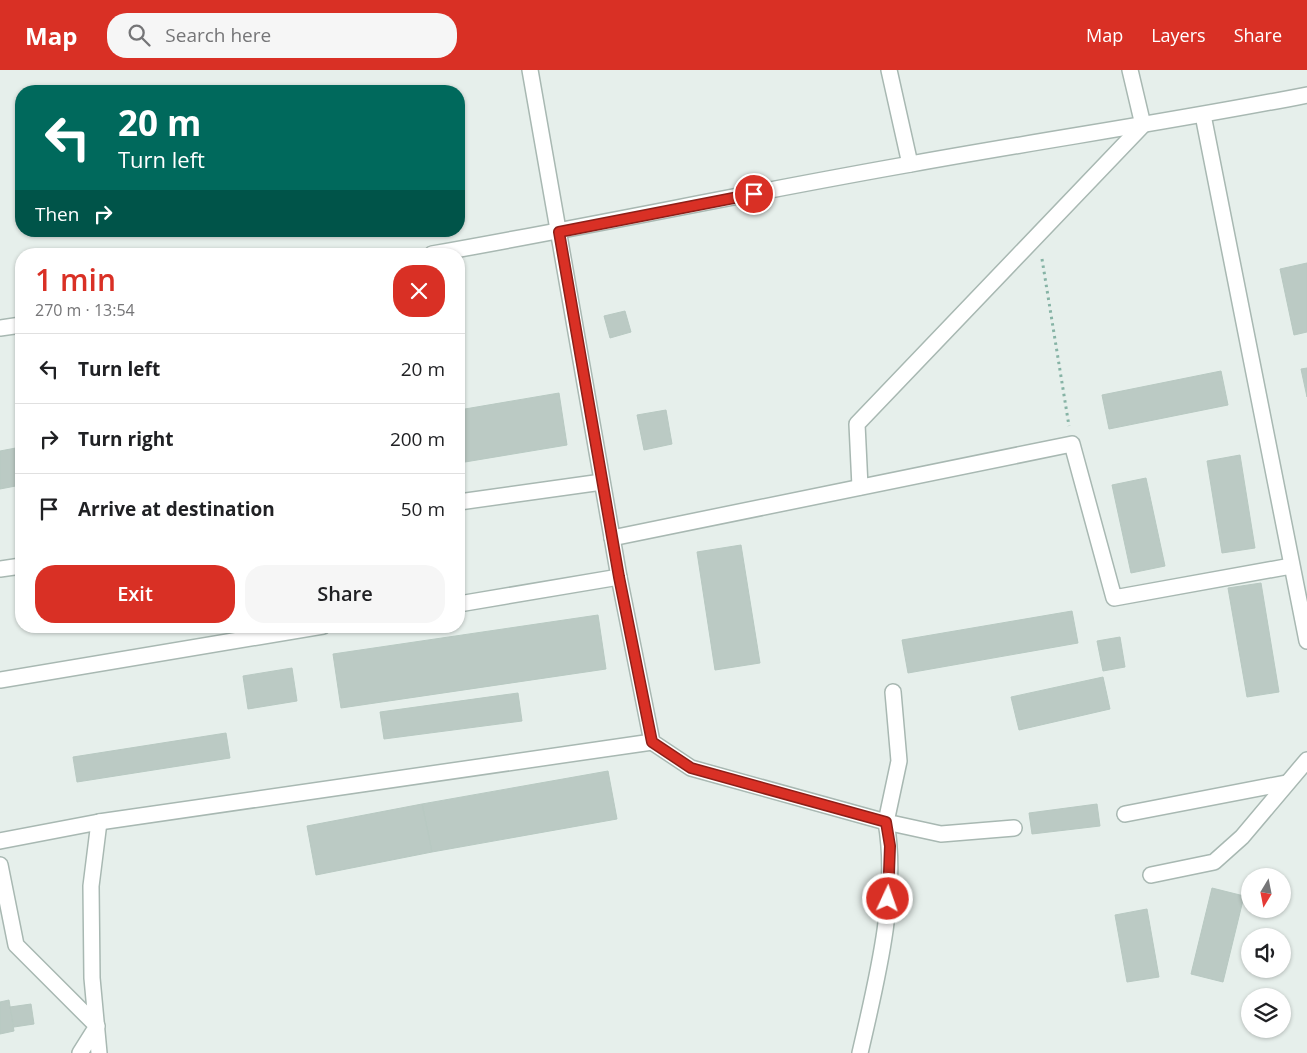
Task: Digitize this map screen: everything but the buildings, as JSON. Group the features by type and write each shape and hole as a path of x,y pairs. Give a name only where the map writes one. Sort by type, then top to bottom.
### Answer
{"lane":[{"path":"530,70 619,577 652,742"},
{"path":"889,70 910,164"},
{"path":"1130,70 1143,125"},
{"path":"465,248 910,164 1203,115 1307,95"},
{"path":"1203,115 1307,641"},
{"path":"860,487 857,424 1143,125"},
{"path":"0,328 15,326"},
{"path":"612,538 1072,444 1114,598 1291,566"},
{"path":"465,501 602,482"},
{"path":"0,569 15,567"},
{"path":"465,603 619,577"},
{"path":"0,680 281,633"},
{"path":"860,1053 878,974 888,899 890,846 886,822 899,761 893,692"},
{"path":"0,841 99,822 652,742 691,768 886,822 942,834 1014,828"},
{"path":"1151,875 1214,862 1242,837 1307,760"},
{"path":"1125,814 1286,783"},
{"path":"99,822 91,886 92,978 99,1053"},
{"path":"0,865 16,945 97,1026"},
{"path":"80,1053 97,1026"}],"path":[{"path":"1038,235 1072,444"}],"route":[{"path":"754,194 559,232 619,577 652,742 691,768 886,822 890,846 888,899"}]}
